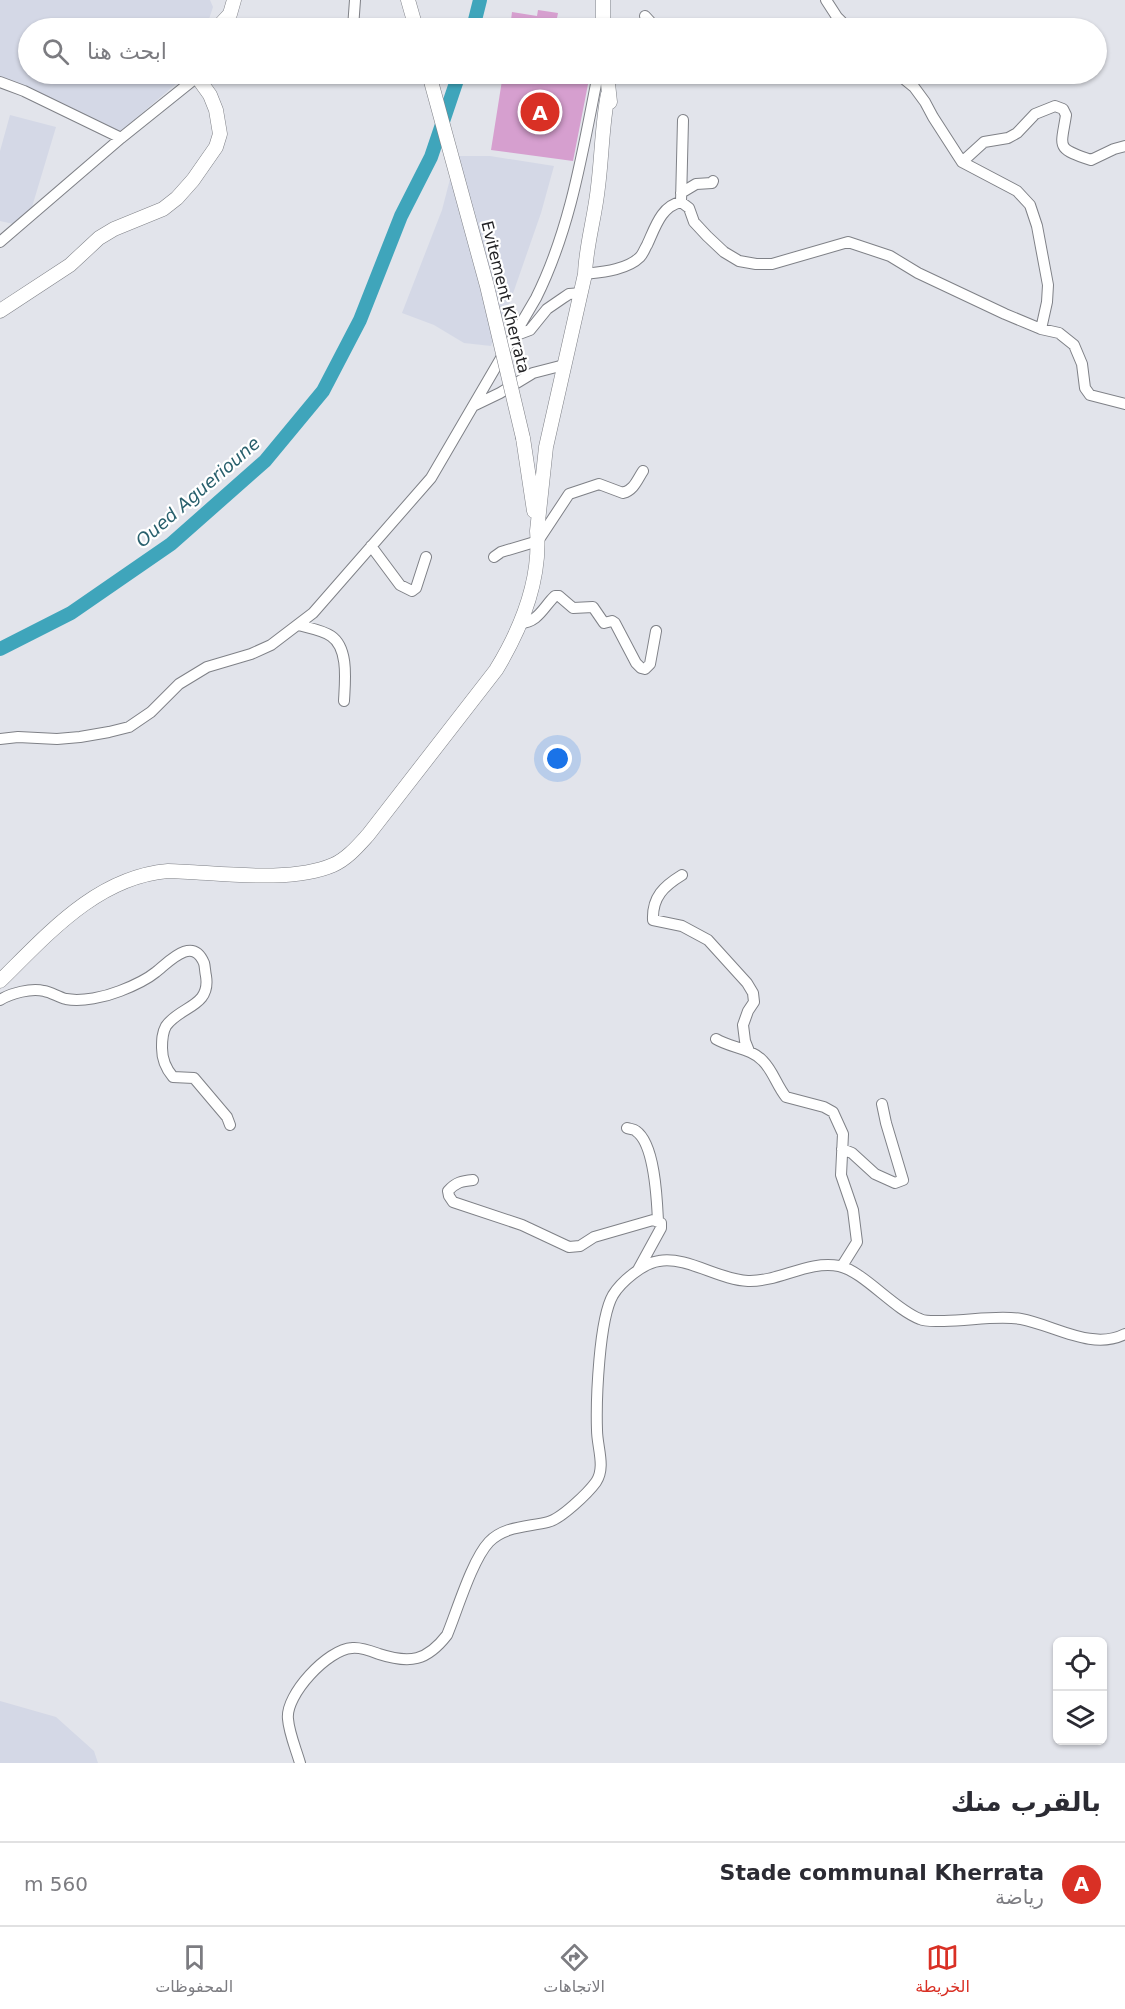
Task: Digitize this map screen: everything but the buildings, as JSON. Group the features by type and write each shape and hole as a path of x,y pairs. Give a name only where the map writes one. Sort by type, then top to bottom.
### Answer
{"main road":[{"path":"226,18 230,14 234,0"},
{"path":"408,0 413,18"},
{"path":"603,0 603,18"},
{"path":"0,311 70,265 99,238 114,229 163,209 177,198 216,147 220,134 216,110 202,84"},
{"name":"Evitement Kherrata","path":"432,84 490,296 523,438 537,536"},
{"path":"0,981 48,934 87,902 132,878 147,873 168,871 296,873 335,864 368,835 496,670 510,647 520,623 534,578 546,447 582,293 586,249 598,189 608,84"}],"street":[{"path":"354,18 355,0"},
{"path":"826,0 838,18"},
{"path":"0,82 24,91 121,138"},
{"path":"0,242 185,84"},
{"path":"0,739 80,737 129,727 151,712 179,684 207,667 251,654 271,645 313,613 431,478 537,298 552,267 564,229 596,84"},
{"path":"910,84 925,102 962,162 1017,192 1030,204 1037,226 1048,285 1041,329"},
{"path":"962,162 984,142 1008,138 1017,133 1035,114 1055,106 1063,109 1066,115 1061,136 1061,143 1066,150 1091,160 1125,146"},
{"path":"683,120 681,197 689,208 694,222 724,252 739,261 772,264 848,242 890,256 1005,315 1041,329 1059,333 1074,345 1082,364 1085,388 1090,395 1125,404"},
{"path":"585,274 604,272 640,257 665,210 696,184 713,181"},
{"path":"514,336 530,330 542,315 569,294 582,293"},
{"path":"473,406 533,373 564,365"},
{"path":"494,557 537,536 569,494 599,484 623,493 627,492 631,490 643,471"},
{"path":"371,546 399,585 412,591 416,588 426,557"},
{"path":"520,623 529,623 534,620 555,596 573,608 593,607 604,623 612,621 615,623 636,663 645,669 650,664 656,631"},
{"path":"298,625 332,636 341,647 344,662 344,700"},
{"path":"682,875 666,885 657,897 653,920 682,926 708,940 747,983 753,993 754,1002 743,1025 749,1051"},
{"path":"0,1000 19,992 42,990 67,999 108,995 138,984 157,972 179,953 188,951 197,954 204,962 208,984 205,993 200,1001 167,1025 162,1035 162,1052 168,1071 174,1077 195,1078 227,1117 230,1125"},
{"path":"716,1039 726,1045 749,1051 762,1060 786,1097 824,1107 833,1112 843,1134 841,1175 853,1210 857,1242 842,1266"},
{"path":"842,1149 852,1153 875,1174 895,1183 903,1180 882,1104"},
{"path":"627,1128 636,1131 642,1137 655,1173 658,1221 661,1223 661,1228 636,1273"},
{"path":"473,1180 462,1181 448,1191 448,1196 453,1202 522,1225 569,1246 580,1246 594,1237 653,1220 658,1221"},
{"path":"300,1763 287,1718 290,1702 314,1669 331,1656 352,1648 397,1660 412,1660 426,1656 439,1646 447,1635 479,1554 490,1540 503,1532 519,1527 552,1521 597,1481 601,1470 597,1431 598,1383 607,1309 613,1294 646,1265 657,1261 672,1260 724,1277 750,1281 773,1278 825,1264 842,1266 920,1319 972,1321 1007,1317 1091,1338 1119,1337 1125,1334"}],"shaded area":[{"path":"0,0 210,0 213,7 209,18 18,18 18,84 176,84 120,132 0,77"},
{"path":"538,10 558,13 557,18 511,18 512,12 537,16"},
{"path":"501,84 588,84 573,161 491,150"},
{"path":"10,115 56,127 29,217 18,225 0,221 0,151"},
{"path":"456,156 490,156 554,166 541,213 510,302 491,346 464,343 434,325 402,313 442,210"},
{"path":"0,1701 56,1717 94,1751 98,1763 0,1763"}],"waterway":[{"name":"Oued Aguerioune","path":"476,18 480,0"},
{"name":"Oued Aguerioune","path":"0,649 71,613 171,544 265,461 323,391 360,320 401,216 431,157 456,84"}],"place":[{"name":"Stade communal Kherrata","path":"540,112"}]}
